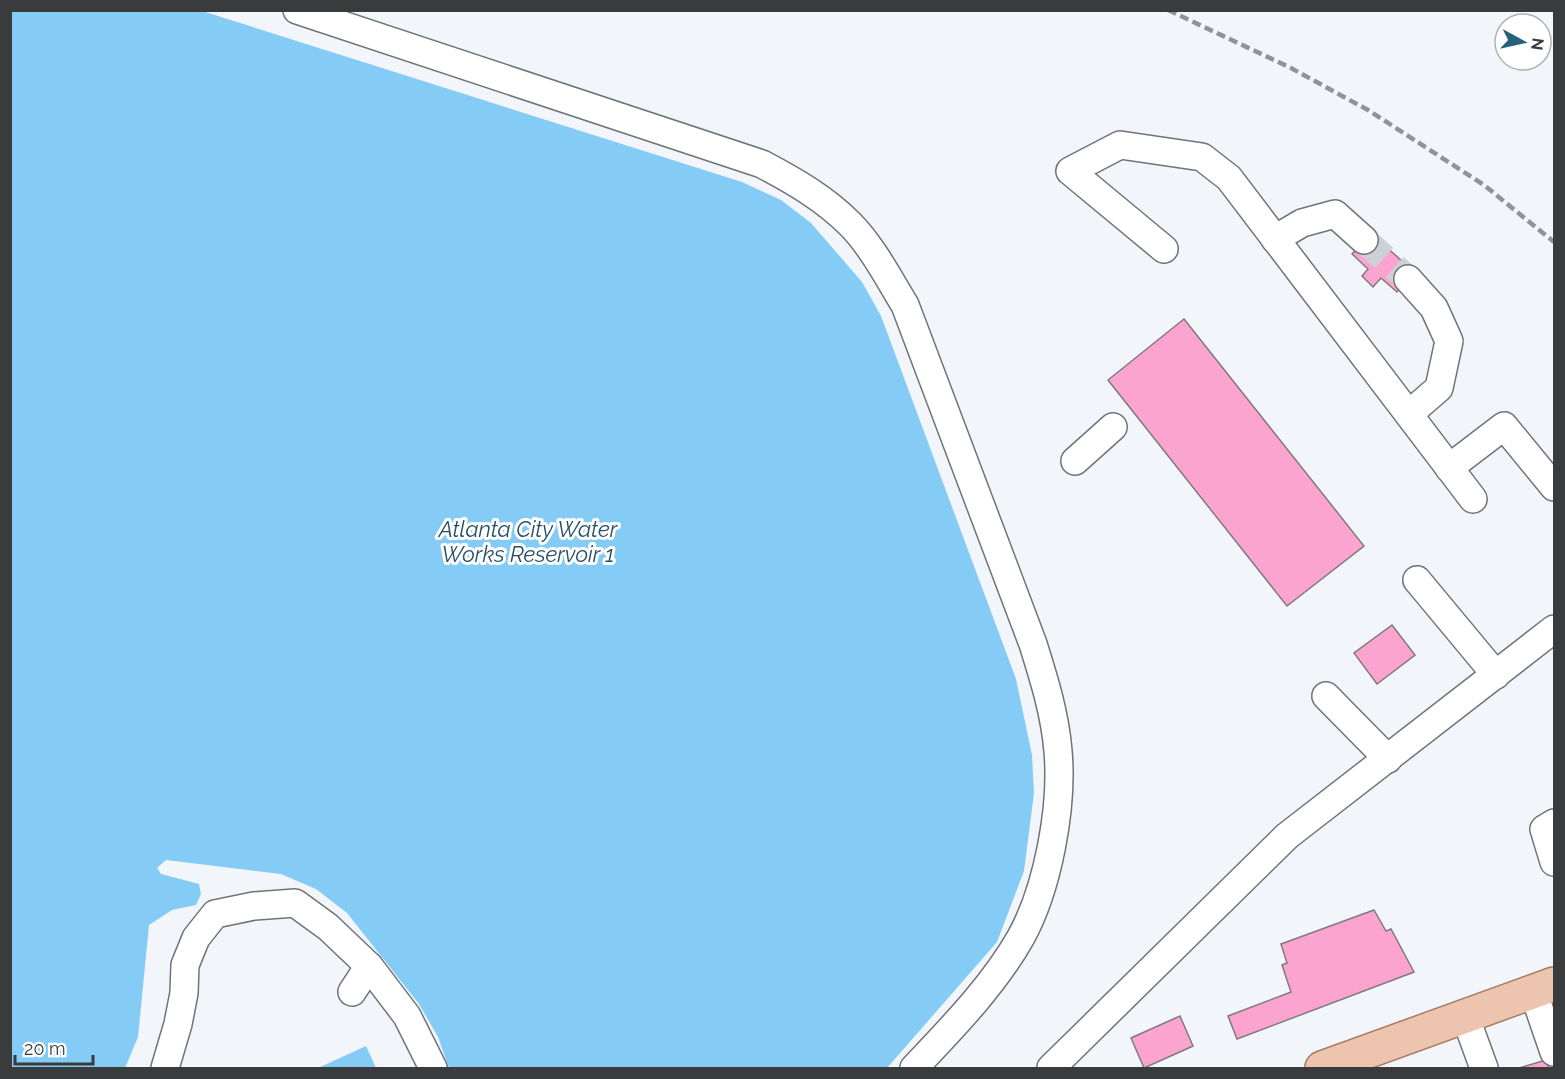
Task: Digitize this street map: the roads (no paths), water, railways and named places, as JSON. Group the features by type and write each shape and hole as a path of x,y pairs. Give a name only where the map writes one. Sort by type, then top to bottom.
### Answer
{"main road":[{"path":"1322,1068 1544,987"}],"lane":[{"path":"297,10 762,164 808,189 851,225 879,263 905,305 1033,644 1047,688 1058,752 1056,814 1047,867 1022,937 959,1021 914,1068"},
{"path":"1164,249 1070,171 1120,145 1202,157 1229,178 1473,499"},
{"path":"1275,239 1302,223 1335,214 1364,240"},
{"path":"1408,279 1434,308 1449,341 1439,388 1409,414"},
{"path":"1449,468 1504,426 1554,487"},
{"path":"1075,461 1113,427"},
{"path":"1417,580 1496,675"},
{"path":"1051,1068 1287,836 1554,629"},
{"path":"1326,696 1388,759"},
{"path":"1554,823 1544,829 1554,862"},
{"path":"165,1068 178,1024 184,993 185,965 196,938 215,914 254,906 295,903 328,927 369,966 407,1016 433,1068"},
{"path":"352,992 369,966"},
{"path":"1544,987 1553,1041"},
{"path":"1465,1016 1484,1068"}],"water":[{"name":"Atlanta City Water Works Reservoir 1","path":"10,11 202,11 742,182 781,200 811,223 862,282 881,316 1016,679 1032,755 1034,793 1024,871 997,942 887,1068 449,1068 438,1037 419,1004 347,913 316,889 281,874 166,860 157,868 161,874 199,884 201,894 196,905 172,910 149,925 138,1037 125,1068 11,1068"},
{"path":"366,1046 376,1068 318,1068"}],"tunnel":[{"path":"1364,240 1408,279"}],"railway":[{"path":"1168,10 1289,67 1368,110 1484,185 1554,242"}]}
